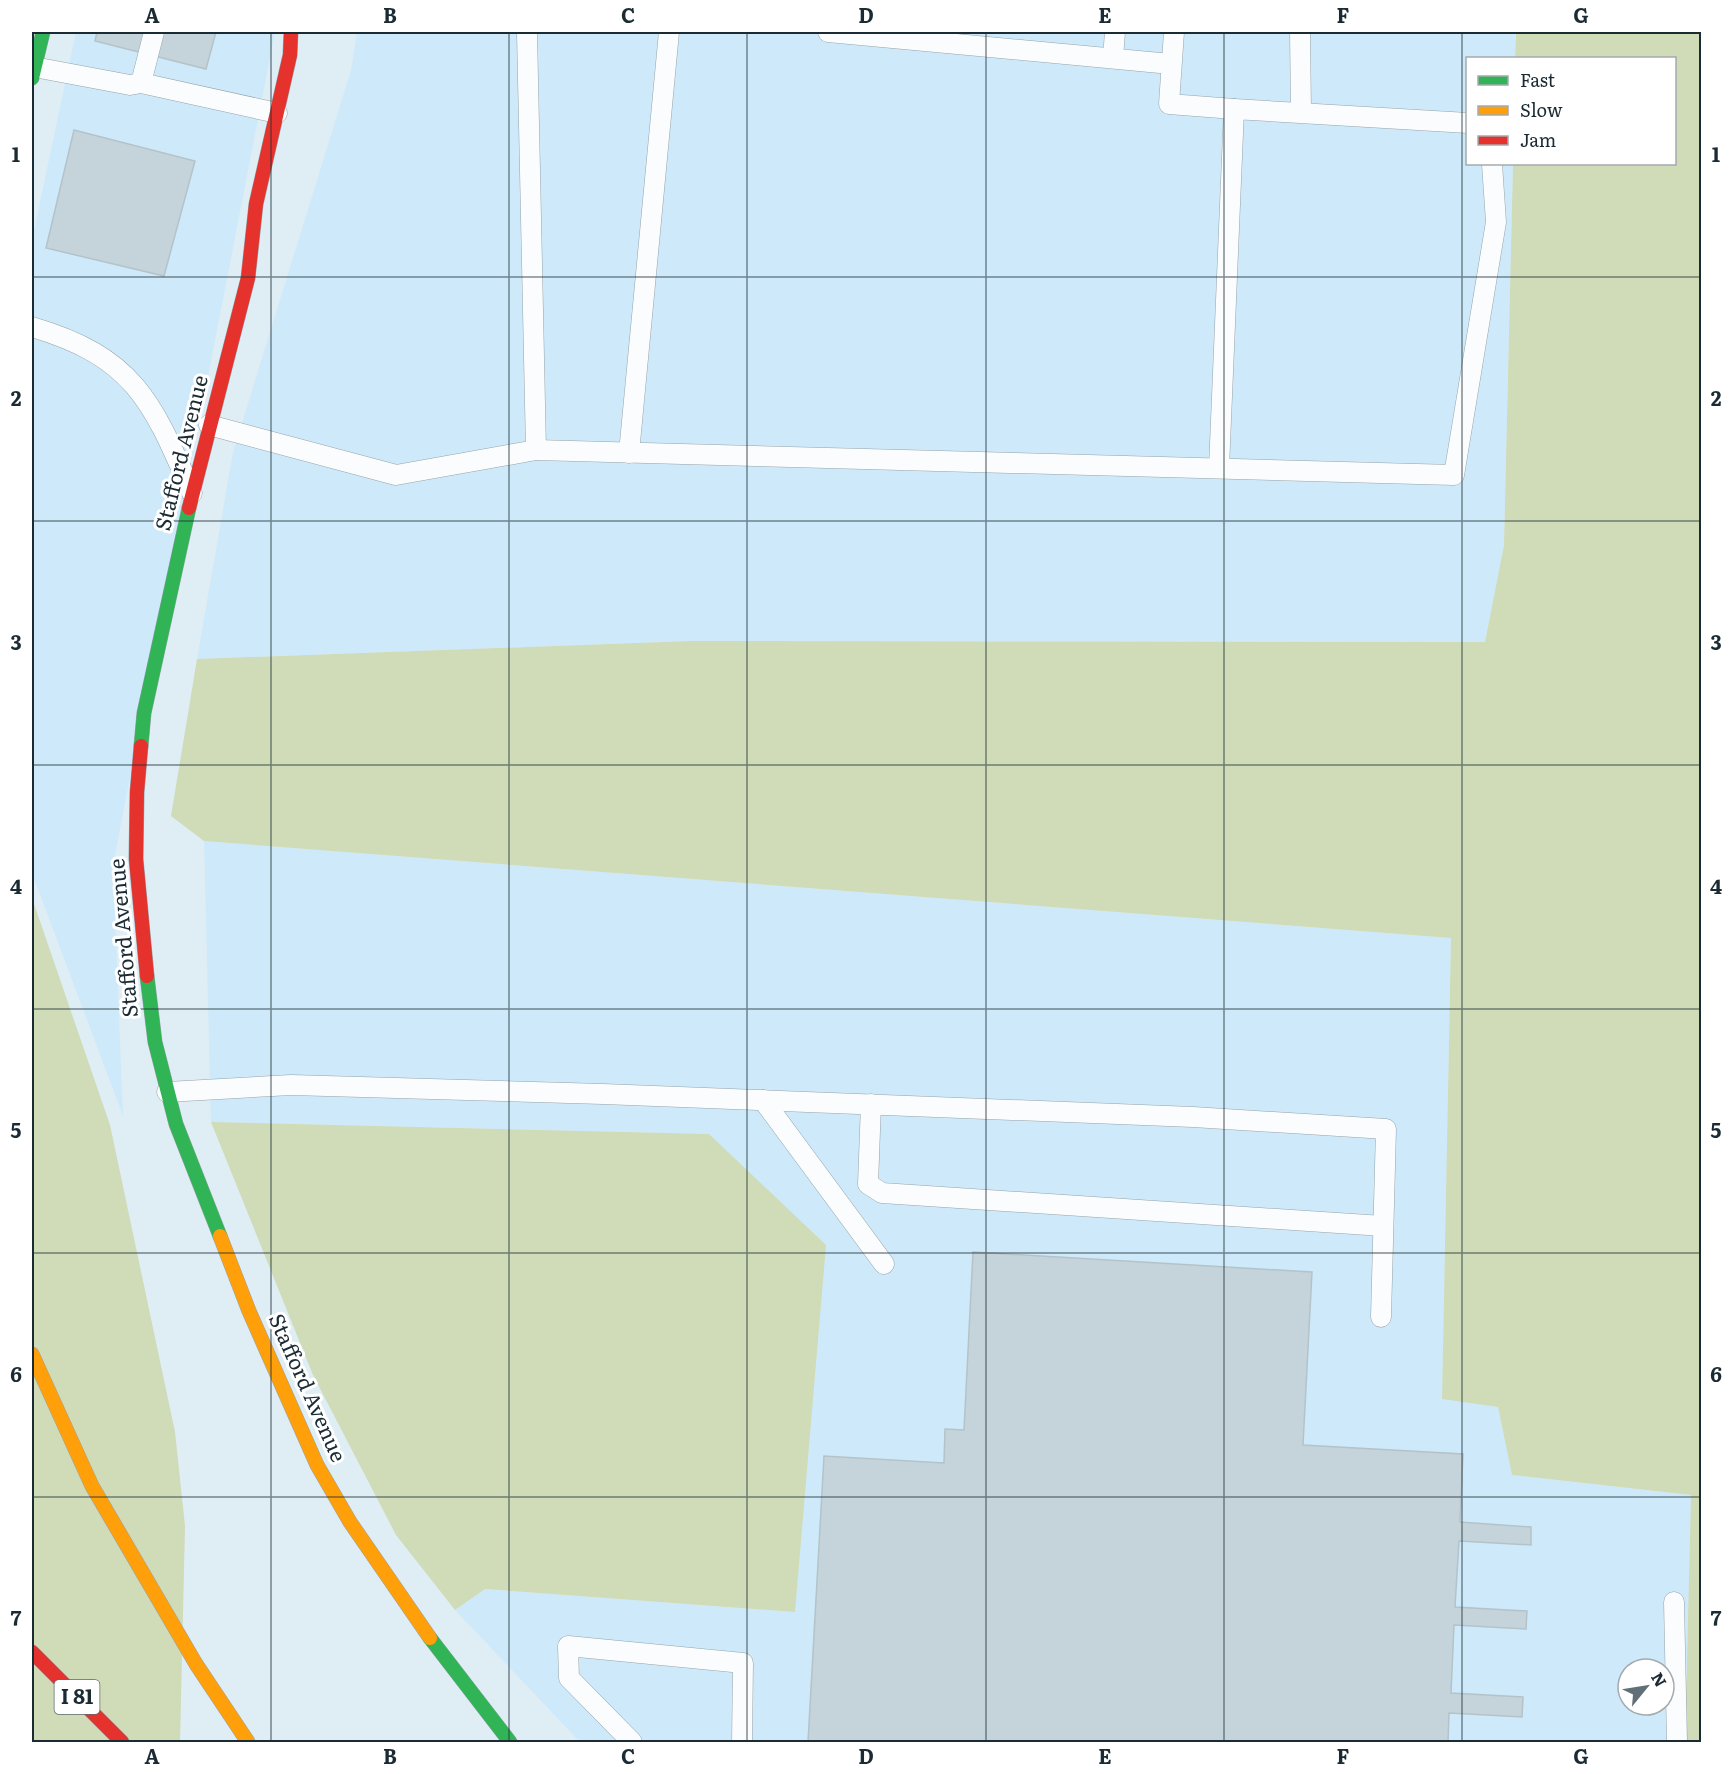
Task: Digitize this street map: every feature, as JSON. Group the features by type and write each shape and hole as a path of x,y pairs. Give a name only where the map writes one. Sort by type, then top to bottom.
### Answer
{"main road":[{"path":"33,73 43,32"},
{"name":"Stafford Avenue","path":"291,32 290,56 256,204 248,278 192,494 144,714 137,792 136,860 155,1042 176,1125 249,1311 317,1465 350,1522 423,1628 510,1743"},
{"name":"Stafford Avenue","path":"290,56 303,32"},
{"path":"32,1354 92,1486 196,1664 248,1743"},
{"name":"I 81","path":"32,1653 122,1743"}],"lane":[{"path":"141,83 154,32"},
{"path":"527,32 536,450"},
{"path":"629,453 669,32"},
{"path":"828,32 1171,63"},
{"path":"1113,58 1115,32"},
{"path":"1174,32 1169,104 1466,123"},
{"path":"1300,32 1301,112"},
{"path":"33,73 130,85 141,83 277,113"},
{"path":"1220,468 1234,109"},
{"path":"209,425 396,475 536,450 1454,475 1496,222 1492,165"},
{"path":"32,327 58,334 95,351 123,372 145,396 167,434 192,494"},
{"path":"167,1092 291,1085 871,1104 1193,1117 1386,1129 1381,1317"},
{"path":"763,1100 884,1264"},
{"path":"871,1104 868,1184 882,1193 1383,1226"},
{"path":"1674,1602 1677,1743"},
{"path":"632,1743 569,1678 568,1646 743,1663 742,1743"}],"shaded area":[{"path":"76,32 275,32 113,865 123,1116 32,873 32,240"},
{"path":"357,32 1515,32 1515,57 1466,57 1466,165 1513,165 1504,545 1485,642 691,641 197,659 233,452 351,70"},
{"path":"204,841 1451,938 1442,1398 1498,1407 1512,1475 1691,1495 1685,1742 580,1742 455,1610 484,1589 795,1612 709,1134 211,1122"}],"green space":[{"path":"1516,32 1701,32 1701,1742 1685,1742 1691,1495 1512,1475 1498,1407 1442,1399 1451,938 204,841 171,816 197,659 691,641 1485,642 1504,545 1513,165 1676,165 1676,57 1515,57"},
{"path":"32,898 110,1125 175,1432 185,1526 180,1742 32,1742"},
{"path":"211,1122 709,1134 826,1245 795,1612 485,1589 455,1610 396,1535 313,1375"}],"building":[{"path":"97,32 216,32 206,69 95,41"},
{"path":"74,130 195,161 164,276 46,248"},
{"path":"973,1252 1312,1272 1303,1445 1463,1454 1460,1522 1531,1527 1531,1545 1459,1541 1455,1607 1527,1611 1526,1629 1454,1625 1451,1693 1523,1697 1522,1717 1449,1713 1448,1742 808,1742 824,1456 944,1463 945,1429 964,1430"}],"traffic: fast":[{"path":"32,78 43,32"},
{"path":"141,746 144,713 189,508"},
{"path":"147,976 155,1042 176,1124 220,1236"},
{"path":"430,1638 510,1742"}],"traffic: slow":[{"path":"220,1236 249,1311 317,1465 350,1522 430,1638"},
{"path":"32,1354 92,1486 196,1664 248,1742"}],"traffic: jam":[{"path":"189,508 248,278 256,204 290,55 291,32"},
{"path":"141,746 137,792 136,859 147,976"},
{"path":"32,1652 122,1742"}]}
